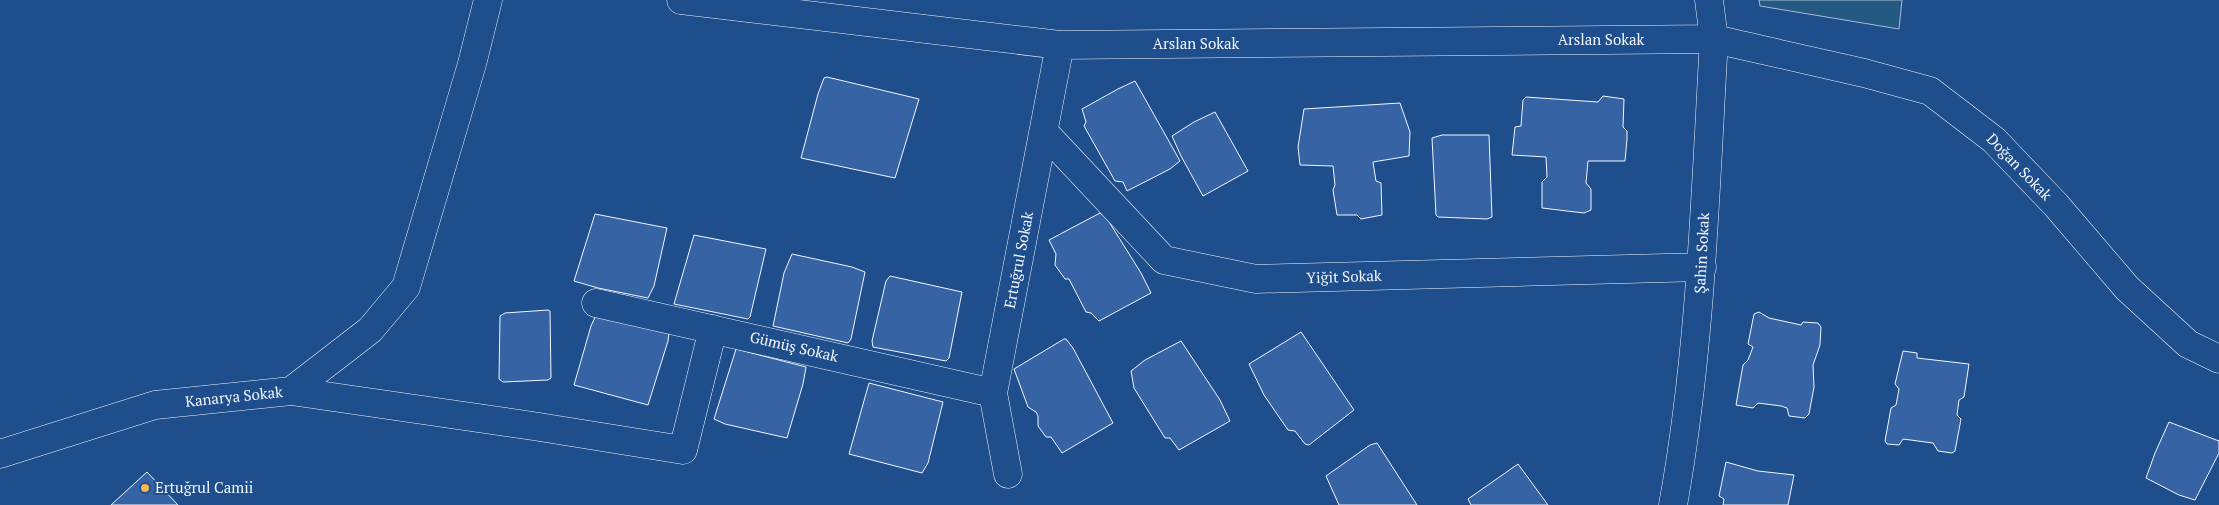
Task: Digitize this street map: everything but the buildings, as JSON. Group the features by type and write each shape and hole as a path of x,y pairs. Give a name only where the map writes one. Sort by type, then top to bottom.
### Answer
{"street":[{"name":"Kanarya Sokak","path":"0,454 154,404 291,391 370,330 406,287 472,64 488,0"},
{"name":"Arslan Sokak","path":"682,0 1060,45 1714,39"},
{"name":"Şahin Sokak","path":"1673,505 1684,443 1702,268 1714,39 1709,0"},
{"name":"Doğan Sokak","path":"1714,39 1864,73 1930,91 1994,140 2056,205 2127,288 2188,344 2219,359"},
{"name":"Ertuğrul Sokak","path":"1008,474 992,393 1060,45"},
{"name":"Yiğit Sokak","path":"1044,132 1164,260 1256,279 1702,268"},
{"name":"Gümüş Sokak","path":"596,303 713,328 992,393"},
{"path":"291,391 683,450 713,328"},
{"path":"2188,344 2219,337"}],"shaded area":[{"path":"1759,0 1902,0 1899,29 1760,6"}],"place":[{"name":"Ertuğrul Camii","path":"145,488"}]}
